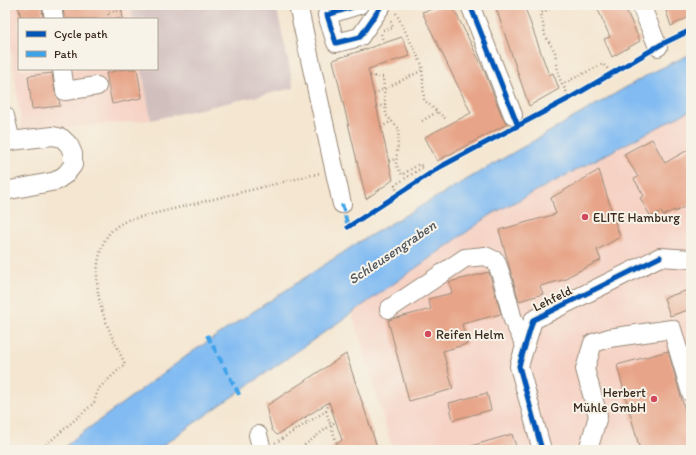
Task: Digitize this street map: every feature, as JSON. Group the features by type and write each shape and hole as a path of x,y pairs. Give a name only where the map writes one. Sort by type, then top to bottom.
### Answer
{"street":[{"path":"52,5 54,18"},
{"path":"342,204 300,14 328,15 359,5"},
{"path":"470,5 513,115"},
{"path":"641,5 658,47"},
{"path":"328,15 336,43 360,37 388,8"},
{"path":"62,70 65,91 97,86"},
{"path":"5,116 8,142 53,136 62,138 69,145 73,154 73,165 66,174 56,180 5,191"},
{"path":"390,309 465,258 484,256 496,261 513,320 525,345"},
{"name":"Lehfeld","path":"542,450 519,366 533,320 660,257 691,259"},
{"path":"588,450 598,416 585,369 593,343 609,338 672,329 691,393"}],"path":[{"path":"109,18 108,12 127,9 126,5"},
{"path":"557,5 541,13 545,35 555,52 559,77 570,98"},
{"path":"388,8 422,65 424,100 447,120"},
{"path":"380,31 384,43"},
{"path":"562,84 603,64 612,73"},
{"path":"374,94 422,70"},
{"path":"370,76 383,76 386,115 399,129 396,164 402,175 419,164 423,167 395,185 398,195"},
{"path":"377,107 385,105"},
{"path":"422,121 437,112"},
{"path":"381,127 392,121"},
{"path":"389,161 396,159"},
{"path":"40,450 94,403 98,389 125,364 106,324 99,301 97,284 98,269 104,240 116,226 128,220 334,169"},
{"path":"329,402 326,411 337,444"},
{"path":"263,444 294,431 326,411"},
{"path":"304,418 308,422"},
{"path":"298,450 336,422"},
{"path":"290,426 294,431"}],"shaded area":[{"path":"5,5 130,5 133,18 18,18 18,70 142,70 151,120 22,131"},
{"path":"130,5 276,5 294,88 151,120 142,70 158,70 158,18 133,18"},
{"path":"691,110 691,450 393,450 352,313 492,214"}],"water":[{"name":"Schleusengraben","path":"691,54 691,110 492,214 156,450 62,450 74,439 192,352 359,242 649,74"}],"building":[{"path":"18,5 42,5 43,18 21,18"},
{"path":"63,5 121,5 123,18 64,18"},
{"path":"446,5 452,5 483,68 503,119 507,124 437,161 425,137 471,113 422,12"},
{"path":"495,5 524,5 549,75 553,73 559,89 529,106"},
{"path":"596,5 624,5 640,41 612,57 604,39 610,37"},
{"path":"664,5 691,5 691,16 671,26"},
{"path":"402,37 410,56 368,69 393,180 366,199 333,60"},
{"path":"120,70 137,70 142,98 112,104 106,73"},
{"path":"52,73 55,92 59,99 60,106 32,109 28,76"},
{"name":"ELITE Hamburg","path":"652,139 665,163 691,148 691,203 675,212 674,210 663,216 661,211 651,217 640,198 644,196 634,179 638,177 624,154"},
{"path":"599,170 620,237 597,250 601,260 567,277 567,279 540,286 543,294 519,301 499,230 556,214 551,198"},
{"name":"Reifen Helm","path":"489,272 501,314 462,324 467,344 443,351 453,389 409,401 388,320 431,309 428,299 452,293 449,282"},
{"path":"691,289 691,309 670,316 664,298"},
{"name":"Herbert Mühle GmbH","path":"668,351 691,432 691,450 640,450 617,365"},
{"path":"346,354 378,450 329,450 342,440 329,402 277,435 272,430 266,406"},
{"path":"487,393 491,410 453,420 449,403"},
{"path":"512,434 517,450 468,450 468,447"}],"marked path":[{"path":"342,204 348,227"},
{"path":"207,335 241,398"}],"cycle path":[{"path":"359,5 327,15 336,43 360,37 382,5"},
{"path":"470,5 518,126"},
{"path":"348,227 440,167 570,98 662,44 691,30"},
{"path":"542,450 519,366 533,320 660,257"}],"place":[{"name":"ELITE Hamburg","path":"585,217"},
{"name":"Reifen Helm","path":"428,334"},
{"name":"Herbert Mühle GmbH","path":"654,399"}]}
